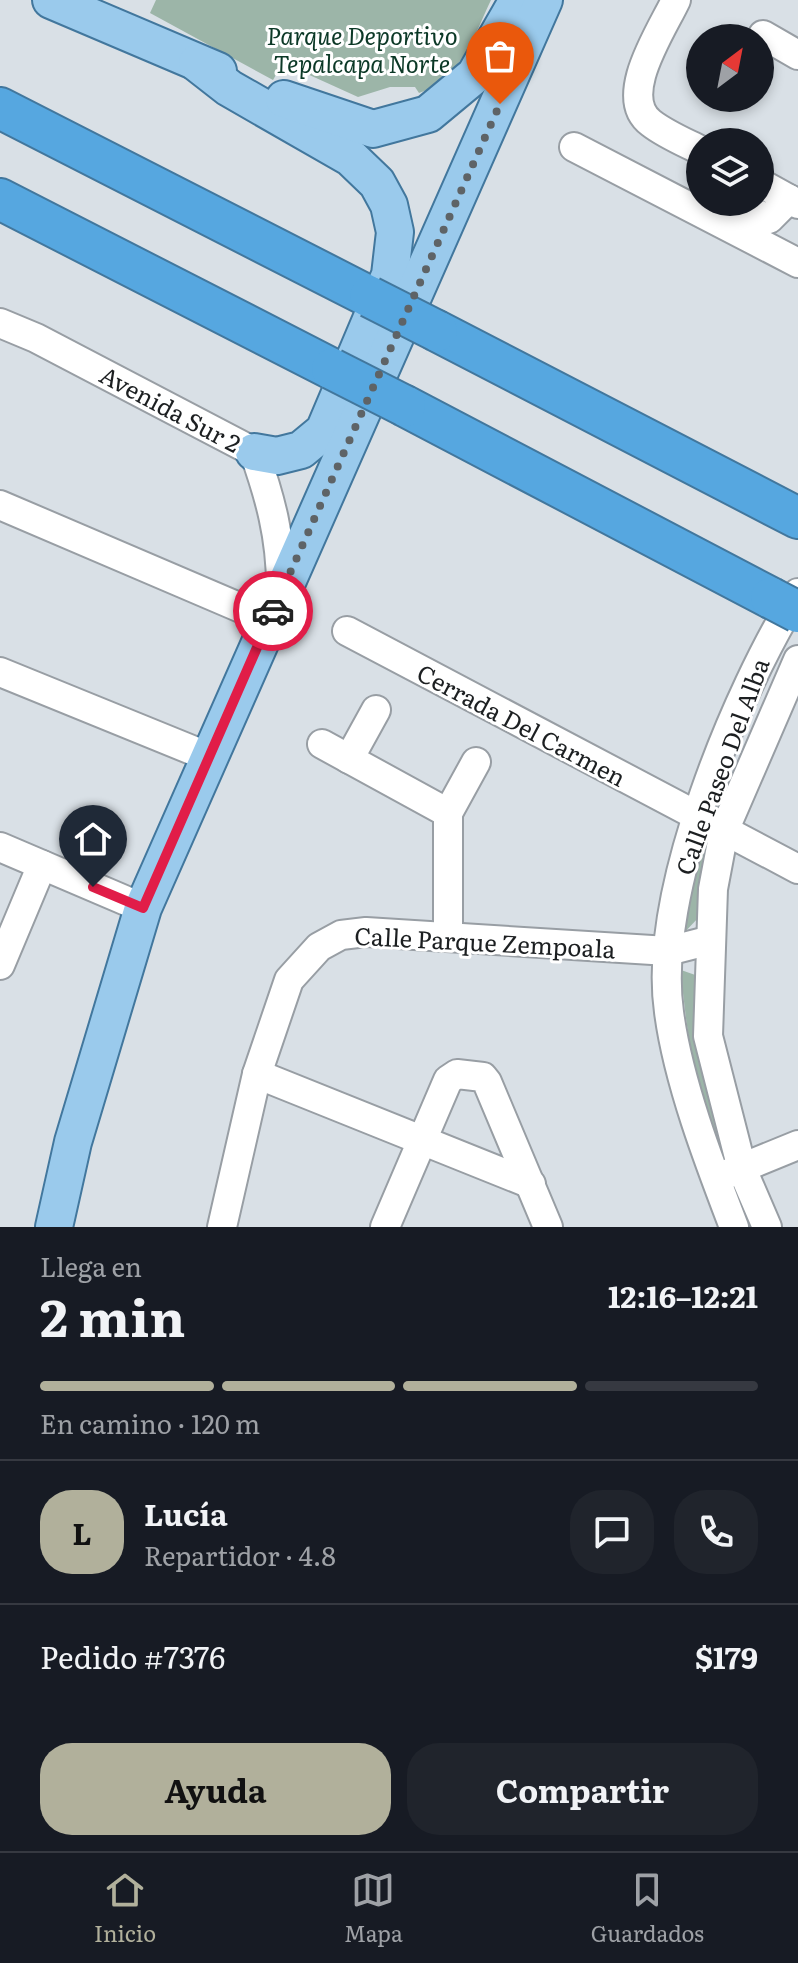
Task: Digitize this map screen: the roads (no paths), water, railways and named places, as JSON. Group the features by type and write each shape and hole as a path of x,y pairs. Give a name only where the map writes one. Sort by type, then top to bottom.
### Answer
{"highway":[{"path":"0,108 798,518"},
{"path":"0,199 789,601"}],"main road":[{"path":"51,0 317,112 373,129 428,114 475,75 518,0"},
{"path":"54,1227 73,1142 143,908 544,0"},
{"path":"197,63 229,88 351,158 377,183 389,205 395,232 390,275 324,431 301,450 277,456 254,452"}],"street":[{"path":"676,0 640,79 637,103 649,122 686,142"},
{"path":"774,41 798,55"},
{"path":"574,147 686,199"},
{"path":"774,191 794,202 774,216"},
{"path":"717,216 798,263"},
{"name":"Avenida Sur 2","path":"0,323 36,338 254,452 272,501 281,548 275,606"},
{"path":"0,505 275,606"},
{"name":"Calle Paseo Del Alba","path":"734,1227 701,1139 669,1011 668,951 679,878 697,818 767,642 789,601"},
{"name":"Cerrada Del Carmen","path":"347,631 798,869"},
{"name":"Calle Paseo Del Alba","path":"767,1227 742,1169 708,1036 713,889 724,831 798,660"},
{"path":"0,672 209,757"},
{"path":"349,759 376,710"},
{"path":"322,744 448,813"},
{"path":"448,934 448,813 476,762"},
{"path":"0,847 143,908"},
{"path":"0,965 10,915 42,865"},
{"name":"Calle Parque Zempoala","path":"222,1227 257,1074 289,980 319,947 341,935 366,932 448,934 668,951 711,940"},
{"name":"Calle Parque Zempoala","path":"668,951 710,978"},
{"path":"257,1074 531,1184"},
{"path":"385,1227 421,1138 451,1076 483,1077 548,1227"},
{"path":"715,1178 798,1145"}],"park label":[{"name":"Parque Deportivo Tepalcapa Norte","path":"362,48"}]}
